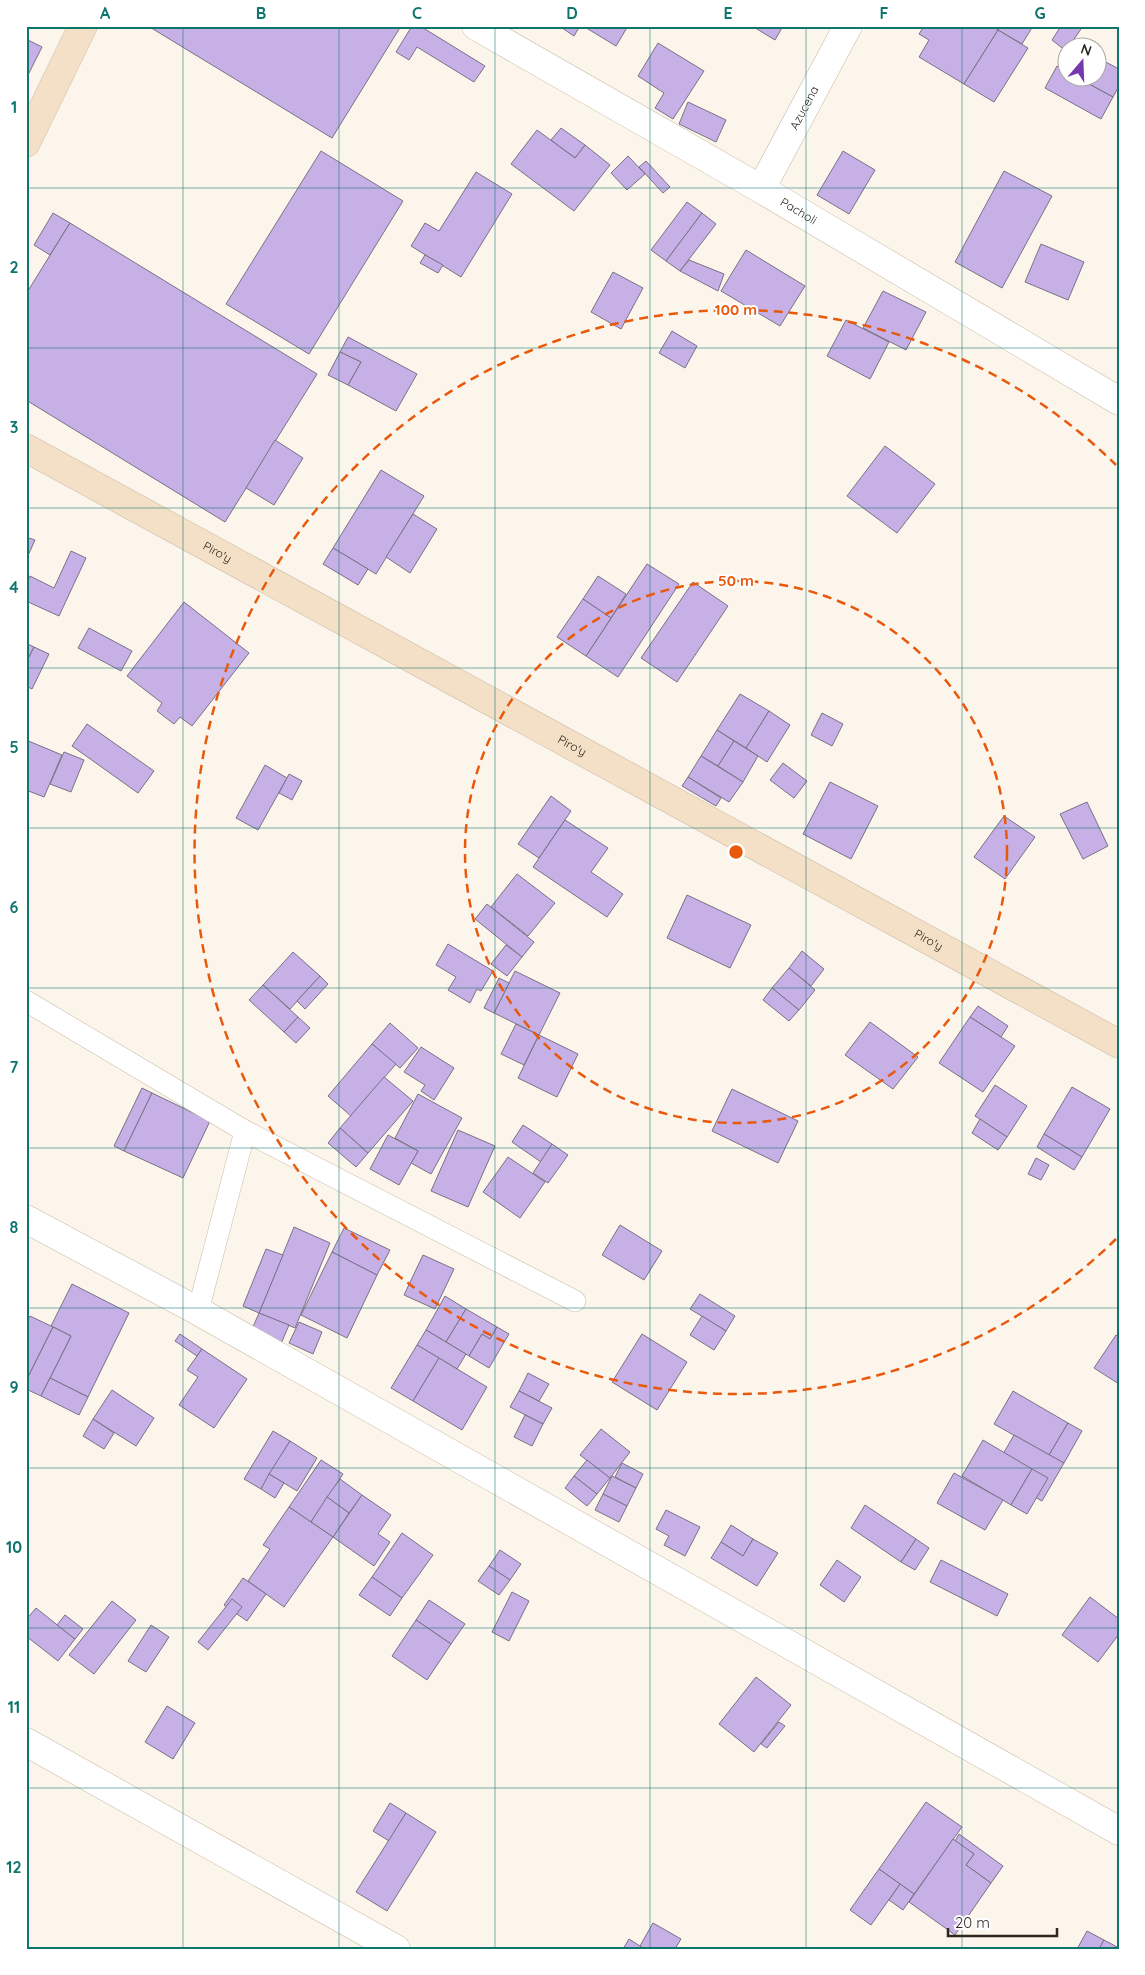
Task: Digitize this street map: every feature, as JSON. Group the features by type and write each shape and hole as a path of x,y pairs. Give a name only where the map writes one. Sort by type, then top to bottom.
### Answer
{"main road":[{"path":"26,143 83,26"},
{"name":"Piro'y","path":"26,448 1119,1044"}],"street":[{"name":"Pacholi","path":"476,26 761,189 1119,401"},
{"name":"Azucena","path":"761,189 848,26"},
{"path":"26,1219 198,1311 1119,1831"},
{"path":"26,1742 396,1949"}],"lane":[{"path":"26,1002 245,1131 575,1301"},
{"path":"198,1311 245,1131"}],"building":[{"path":"148,26 401,26 332,138"},
{"path":"412,26 420,26 485,66 474,82 417,47 409,60 396,52"},
{"path":"559,26 580,26 574,36"},
{"path":"583,26 628,26 616,46"},
{"path":"752,26 783,26 775,40"},
{"path":"924,26 992,26 998,30 964,84 919,57 929,40 919,34"},
{"path":"1000,26 1033,26 1022,44 998,30"},
{"path":"1061,26 1083,26 1075,38 1058,38 1058,45 1052,40"},
{"path":"998,30 1028,48 994,102 964,84"},
{"path":"26,39 42,47 26,79"},
{"path":"658,43 704,71 673,119 655,108 664,93 638,76"},
{"path":"1108,63 1119,69 1119,86 1113,97 1097,88 1108,88"},
{"path":"1057,66 1058,88 1096,88 1113,97 1101,119 1045,88"},
{"path":"688,102 726,120 716,142 679,124"},
{"path":"561,128 585,145 575,158 551,140"},
{"path":"537,130 575,158 585,145 610,165 574,211 511,164"},
{"path":"321,151 403,201 309,354 226,304"},
{"path":"843,151 875,170 849,214 817,195"},
{"path":"628,156 645,174 627,190 611,173"},
{"path":"646,161 670,187 663,193 639,167"},
{"path":"1004,171 1052,196 1002,288 955,262"},
{"path":"476,172 512,194 461,277 411,246 425,223 439,231"},
{"path":"687,202 702,213 666,261 651,250"},
{"path":"53,213 70,223 50,255 34,245"},
{"path":"702,213 716,224 680,271 666,261"},
{"path":"70,223 317,374 225,522 26,400 26,294"},
{"path":"1041,244 1084,262 1068,300 1025,282"},
{"path":"746,250 805,286 780,326 721,291"},
{"path":"425,255 443,265 438,273 420,263"},
{"path":"689,260 724,274 718,291 680,271"},
{"path":"613,272 643,288 621,329 591,312"},
{"path":"883,291 926,312 906,350 863,328"},
{"path":"846,320 889,342 870,379 827,356"},
{"path":"672,331 697,346 685,368 659,353"},
{"path":"348,337 417,374 396,411 348,385 361,362 340,352"},
{"path":"340,352 361,362 348,385 328,375"},
{"path":"275,440 303,458 274,505 246,488"},
{"path":"885,446 935,484 897,533 847,496"},
{"path":"381,470 424,496 376,574 333,548"},
{"path":"413,514 437,529 410,573 386,557"},
{"path":"26,537 35,540 26,560"},
{"path":"333,548 368,569 358,585 323,564"},
{"path":"71,551 86,558 59,616 26,601 26,585 30,576 54,588"},
{"path":"647,564 679,584 618,677 586,656"},
{"path":"598,576 626,594 611,618 583,599"},
{"path":"693,582 728,606 677,682 641,658"},
{"path":"583,599 611,618 586,656 557,637"},
{"path":"184,602 249,653 192,726 180,717 174,724 157,711 162,703 127,676"},
{"path":"89,628 132,651 121,671 78,648"},
{"path":"26,643 34,647 26,663"},
{"path":"34,647 49,654 32,689 26,686 26,663"},
{"path":"740,694 769,711 746,748 717,730"},
{"path":"769,711 790,725 767,762 746,748"},
{"path":"822,713 843,724 832,746 811,735"},
{"path":"87,724 154,771 138,793 72,746"},
{"path":"717,730 734,741 718,766 701,756"},
{"path":"26,740 62,755 44,797 26,790"},
{"path":"734,741 758,756 743,782 718,766"},
{"path":"64,752 84,760 71,792 50,784"},
{"path":"701,756 743,782 729,802 688,777"},
{"path":"783,763 807,781 794,798 770,780"},
{"path":"265,765 287,778 258,830 236,818"},
{"path":"289,774 302,781 292,800 279,793"},
{"path":"688,777 721,798 716,806 682,786"},
{"path":"830,782 878,806 851,859 803,834"},
{"path":"551,796 571,811 539,858 518,844"},
{"path":"1087,802 1108,846 1083,859 1060,814"},
{"path":"1004,816 1035,837 1005,879 974,857"},
{"path":"565,820 608,848 591,872 623,894 607,917 533,867"},
{"path":"517,874 555,903 528,936 491,907"},
{"path":"687,895 751,925 730,968 667,938"},
{"path":"487,904 534,942 522,957 475,919"},
{"path":"448,944 493,971 481,991 477,989 470,1003 448,990 456,977 436,965"},
{"path":"506,945 522,957 507,976 491,964"},
{"path":"802,951 824,969 811,986 789,968"},
{"path":"293,952 320,976 290,1009 263,985"},
{"path":"789,968 815,990 799,1010 772,988"},
{"path":"515,971 560,993 539,1035 494,1013"},
{"path":"320,976 328,984 305,1009 297,1001"},
{"path":"499,978 509,983 494,1013 484,1008"},
{"path":"263,985 298,1017 284,1032 249,1000"},
{"path":"772,988 799,1010 789,1021 763,1000"},
{"path":"978,1006 1008,1026 1001,1037 970,1017"},
{"path":"298,1017 310,1028 296,1043 284,1032"},
{"path":"970,1017 1015,1046 983,1092 939,1063"},
{"path":"870,1022 918,1057 893,1089 845,1055"},
{"path":"390,1023 418,1048 400,1068 372,1044"},
{"path":"516,1024 539,1035 524,1065 501,1054"},
{"path":"539,1035 578,1054 557,1097 518,1078"},
{"path":"372,1044 396,1064 351,1116 328,1096"},
{"path":"421,1047 454,1068 434,1100 421,1091 425,1085 404,1072"},
{"path":"384,1077 413,1101 368,1153 340,1128"},
{"path":"995,1085 1027,1106 1007,1137 975,1116"},
{"path":"1072,1087 1110,1109 1082,1157 1044,1134"},
{"path":"142,1088 152,1093 124,1151 114,1146"},
{"path":"732,1089 798,1121 778,1163 712,1131"},
{"path":"152,1093 210,1121 183,1178 124,1151"},
{"path":"418,1094 462,1118 431,1174 411,1163 418,1151 395,1138"},
{"path":"980,1119 1007,1137 998,1150 972,1133"},
{"path":"523,1125 552,1144 541,1162 512,1142"},
{"path":"340,1128 368,1153 356,1167 328,1143"},
{"path":"458,1130 495,1146 468,1207 431,1191"},
{"path":"1044,1134 1082,1157 1074,1170 1037,1147"},
{"path":"388,1135 418,1151 399,1185 370,1169"},
{"path":"552,1144 568,1155 548,1183 533,1173"},
{"path":"508,1157 545,1182 520,1218 483,1192"},
{"path":"1036,1158 1049,1165 1041,1180 1028,1174"},
{"path":"620,1225 662,1251 644,1280 602,1255"},
{"path":"294,1227 330,1243 295,1328 259,1313"},
{"path":"344,1228 390,1250 377,1275 332,1252"},
{"path":"266,1249 283,1255 259,1313 243,1306"},
{"path":"332,1252 377,1275 347,1338 301,1315"},
{"path":"423,1255 454,1269 435,1309 404,1295"},
{"path":"72,1284 129,1313 88,1397 50,1378 71,1336 51,1326"},
{"path":"700,1294 735,1316 726,1331 690,1309"},
{"path":"445,1296 466,1309 446,1342 426,1330"},
{"path":"466,1309 497,1327 490,1339 482,1334 469,1356 446,1342"},
{"path":"259,1313 289,1325 280,1346 250,1334"},
{"path":"30,1316 53,1327 26,1381 26,1323"},
{"path":"702,1316 726,1331 714,1350 690,1335"},
{"path":"299,1322 322,1332 313,1354 289,1343"},
{"path":"53,1327 71,1336 41,1396 26,1389 26,1381"},
{"path":"497,1327 509,1334 489,1368 469,1356 482,1334 490,1339"},
{"path":"426,1330 466,1354 457,1369 417,1345"},
{"path":"180,1334 202,1349 197,1356 175,1341"},
{"path":"642,1334 687,1362 657,1410 612,1382"},
{"path":"1116,1335 1119,1337 1119,1384 1094,1368"},
{"path":"417,1345 439,1358 413,1401 391,1388"},
{"path":"202,1349 247,1379 214,1428 179,1405 198,1377 187,1370"},
{"path":"439,1358 487,1387 462,1430 413,1401"},
{"path":"528,1373 549,1384 539,1401 519,1391"},
{"path":"50,1378 88,1397 79,1415 41,1396"},
{"path":"112,1390 154,1418 136,1446 93,1419"},
{"path":"519,1391 552,1408 543,1424 510,1407"},
{"path":"1013,1391 1068,1423 1049,1455 994,1424"},
{"path":"525,1415 543,1424 532,1446 514,1437"},
{"path":"93,1419 114,1433 104,1449 83,1436"},
{"path":"1068,1423 1082,1431 1064,1463 1049,1455"},
{"path":"601,1429 630,1452 610,1478 580,1455"},
{"path":"273,1431 290,1441 261,1489 244,1479"},
{"path":"1014,1435 1064,1463 1042,1501 992,1473"},
{"path":"983,1440 1032,1469 1011,1505 962,1476"},
{"path":"290,1441 317,1458 297,1491 269,1474"},
{"path":"321,1460 343,1474 311,1522 289,1507"},
{"path":"587,1460 610,1478 597,1494 574,1476"},
{"path":"622,1463 643,1474 636,1488 615,1477"},
{"path":"1032,1469 1048,1478 1027,1514 1011,1505"},
{"path":"954,1473 1003,1500 985,1530 937,1503"},
{"path":"269,1474 284,1483 275,1498 261,1489"},
{"path":"574,1476 597,1494 587,1506 565,1488"},
{"path":"612,1476 636,1488 627,1506 603,1494"},
{"path":"340,1479 362,1495 349,1513 327,1497"},
{"path":"603,1494 627,1506 619,1522 595,1510"},
{"path":"362,1495 391,1515 378,1534 390,1542 374,1566 333,1537"},
{"path":"327,1497 349,1513 333,1537 311,1522"},
{"path":"865,1505 916,1539 901,1562 851,1528"},
{"path":"289,1507 333,1537 284,1607 248,1581 270,1549 263,1545"},
{"path":"666,1510 700,1527 685,1556 664,1545 669,1536 656,1529"},
{"path":"731,1525 753,1539 743,1556 721,1542"},
{"path":"402,1533 433,1555 402,1598 372,1577"},
{"path":"753,1539 778,1553 757,1586 711,1558 721,1542 743,1556"},
{"path":"916,1539 929,1548 915,1570 901,1562"},
{"path":"500,1550 521,1564 510,1580 489,1566"},
{"path":"837,1560 861,1577 844,1602 820,1585"},
{"path":"941,1560 1008,1594 997,1616 930,1582"},
{"path":"489,1566 510,1580 499,1595 478,1581"},
{"path":"372,1577 402,1598 390,1616 359,1595"},
{"path":"243,1578 266,1594 247,1621 224,1605"},
{"path":"512,1592 529,1601 509,1641 492,1632"},
{"path":"1090,1597 1119,1619 1119,1634 1098,1662 1062,1635"},
{"path":"232,1599 242,1607 208,1650 198,1642"},
{"path":"429,1600 465,1624 451,1644 416,1620"},
{"path":"112,1601 136,1620 94,1674 69,1655"},
{"path":"36,1608 75,1639 58,1661 26,1636 26,1620"},
{"path":"65,1615 83,1629 75,1639 57,1625"},
{"path":"416,1620 451,1644 427,1680 392,1656"},
{"path":"151,1625 169,1637 146,1672 128,1661"},
{"path":"756,1677 791,1705 754,1752 719,1724"},
{"path":"167,1706 195,1723 173,1759 145,1742"},
{"path":"779,1722 785,1726 767,1748 761,1744"},
{"path":"926,1802 962,1827 914,1894 879,1869"},
{"path":"390,1803 406,1813 389,1841 373,1831"},
{"path":"406,1813 436,1832 387,1911 356,1892"},
{"path":"959,1834 1003,1866 991,1883 966,1865 974,1854 955,1841"},
{"path":"953,1839 974,1854 966,1865 991,1883 955,1935 909,1902"},
{"path":"879,1869 900,1884 871,1925 850,1910"},
{"path":"900,1884 914,1894 903,1910 889,1900"},
{"path":"653,1923 681,1939 675,1949 645,1949 640,1946"},
{"path":"1087,1931 1104,1940 1099,1949 1077,1949"},
{"path":"629,1939 640,1946 645,1949 623,1949"},
{"path":"1104,1940 1119,1948 1119,1949 1099,1949"}]}
